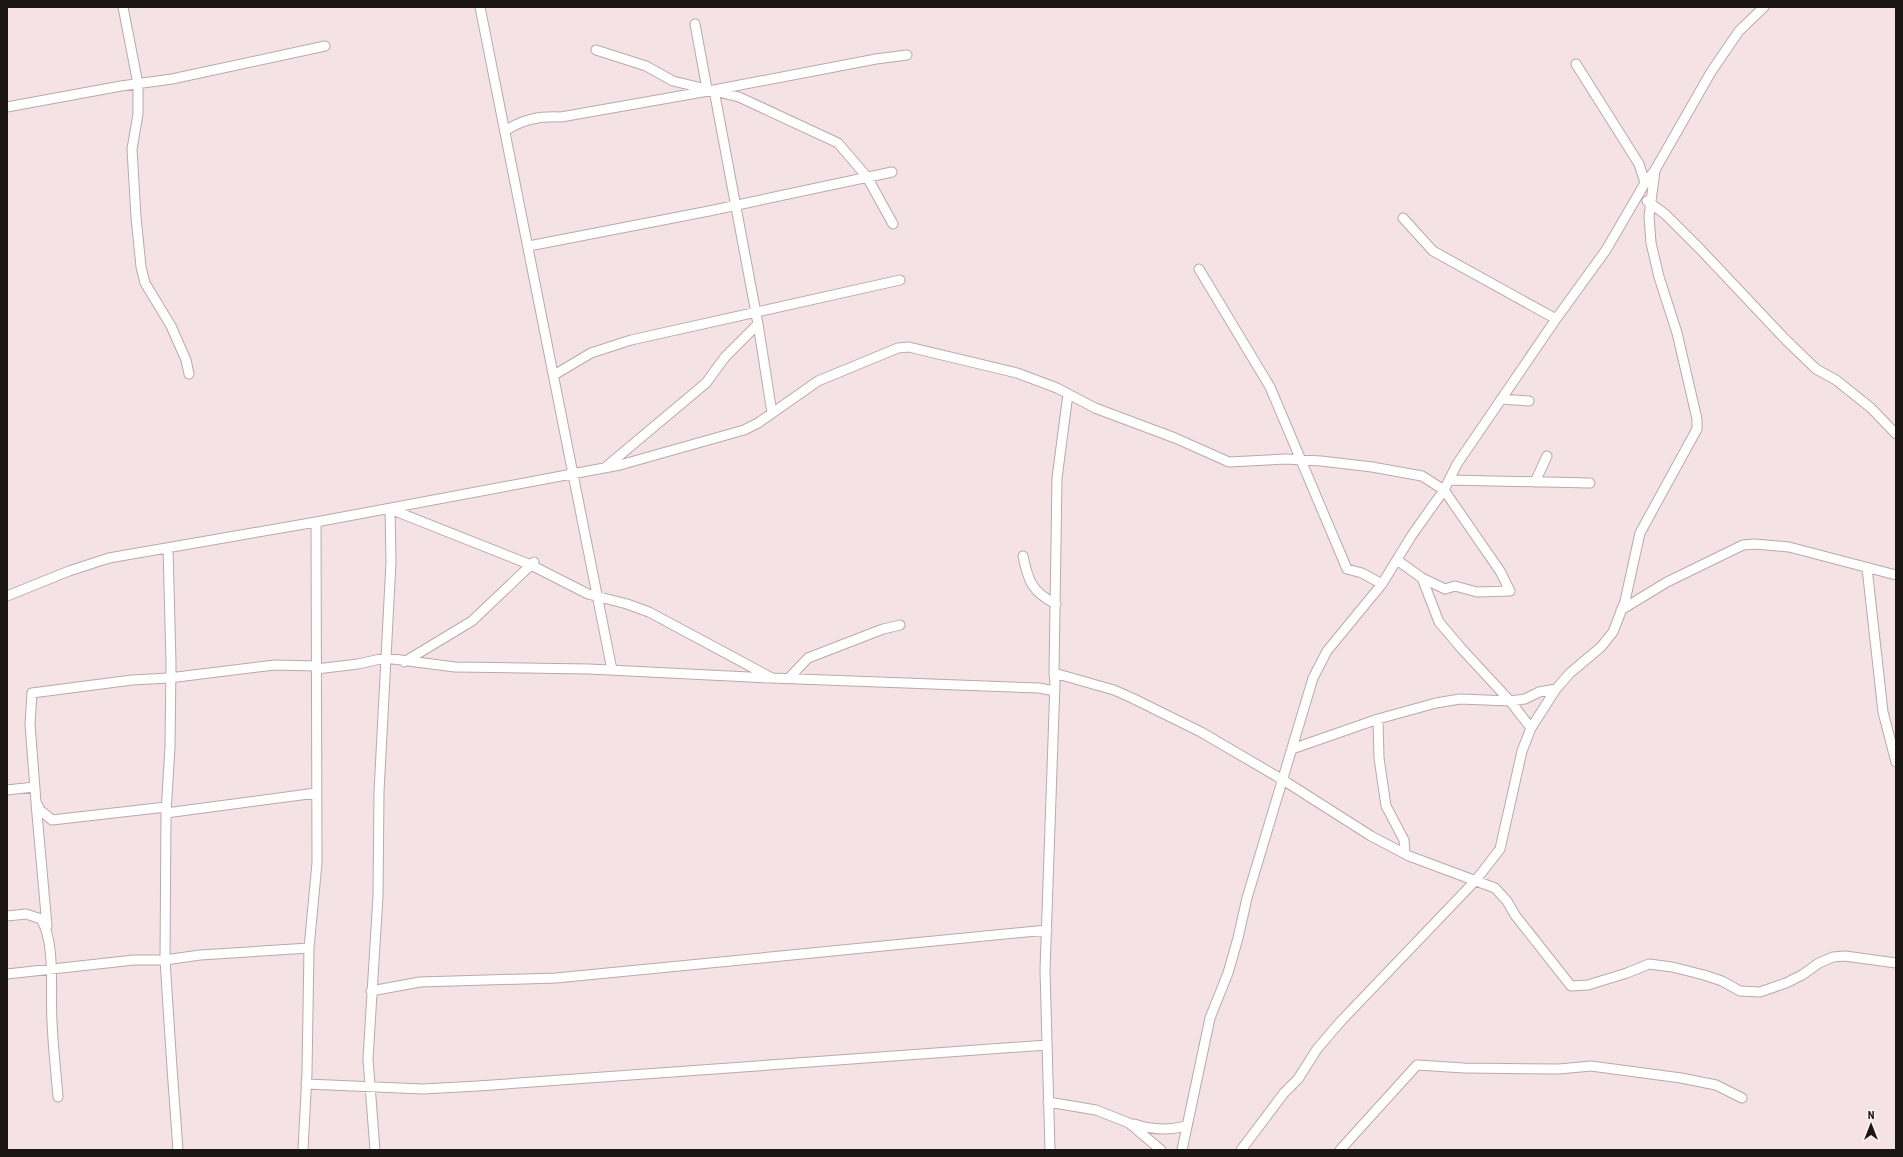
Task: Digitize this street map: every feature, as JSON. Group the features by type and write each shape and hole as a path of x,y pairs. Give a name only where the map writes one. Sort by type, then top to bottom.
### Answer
{"street":[{"path":"124,7 138,84 138,114 132,149 141,267 145,283 171,326 186,360 189,374"},
{"path":"480,7 574,473 596,597 612,670"},
{"path":"1182,1150 1210,1018 1230,966 1247,898 1313,678 1319,664 1326,652 1382,584 1444,490 1457,464 1556,319 1606,250 1640,195 1645,183 1655,170 1711,72 1739,31 1764,7"},
{"path":"695,24 735,205 758,324 772,413"},
{"path":"7,107 138,84 172,80 325,46"},
{"path":"596,50 646,66 673,81 739,97 838,143 867,177 893,224"},
{"path":"505,131 516,123 539,116 561,117 876,59 907,55"},
{"path":"1576,64 1639,164 1645,183"},
{"path":"1241,1150 1284,1093 1298,1079 1317,1048 1476,880 1500,849 1522,751 1530,728 1556,689 1570,673 1601,647 1613,632 1622,610 1640,533 1697,429 1697,419 1680,347 1659,277 1651,243 1649,216 1655,170"},
{"path":"529,246 892,172"},
{"path":"1640,195 1651,203 1701,250 1785,339 1816,369 1836,380 1871,408 1896,434"},
{"path":"1403,218 1433,251 1556,319"},
{"path":"1199,269 1270,387 1347,570 1362,573 1382,584"},
{"path":"554,375 591,353 631,340 900,280"},
{"path":"606,468 706,383 725,357 758,324"},
{"path":"7,596 69,571 109,558 316,522 606,468 744,430 772,413 818,380 903,346 1017,373 1057,388 1096,408 1175,438 1229,462 1301,460 1372,467 1422,476 1444,490 1500,571 1510,591 1477,592 1455,586 1446,589 1422,578 1397,560"},
{"path":"1050,1150 1045,970 1055,690 1057,478 1068,394"},
{"path":"1501,399 1529,400"},
{"path":"1535,482 1547,456"},
{"path":"1449,480 1590,483"},
{"path":"390,508 534,563 596,597 627,604 649,612 772,678"},
{"path":"375,1150 368,1059 378,896 379,792 391,562 390,508"},
{"path":"303,1150 309,948 317,863 316,522"},
{"path":"1622,610 1667,582 1742,545 1755,544 1789,547 1896,575"},
{"path":"168,548 170,747 166,810 166,960 178,1150"},
{"path":"1024,556 1028,576 1034,588 1043,598 1056,604"},
{"path":"404,662 472,621 534,563"},
{"path":"1867,568 1884,712 1896,762"},
{"path":"1422,578 1439,622 1460,648 1510,701 1530,728"},
{"path":"788,679 808,658 883,629 900,626"},
{"path":"58,1097 52,1021 51,970 34,787 30,724 32,693 132,680 169,678 275,665 316,668 358,664 385,658 404,662 455,667 612,670 1055,690"},
{"path":"1054,673 1114,690 1202,732 1283,780 1371,836 1405,854 1494,888 1507,900 1515,915 1571,986 1588,985 1628,973 1649,964 1672,967 1722,981 1740,991 1760,992 1796,978 1819,963 1833,957 1845,956 1896,963"},
{"path":"1292,749 1378,719 1436,703 1460,699 1510,701 1526,699 1539,692 1556,689"},
{"path":"1378,719 1380,758 1386,806 1404,840 1405,854"},
{"path":"7,790 34,787"},
{"path":"38,835 52,820 166,810 316,793"},
{"path":"36,802 40,810 52,820"},
{"path":"7,916 26,914 41,919 47,928"},
{"path":"371,991 420,982 556,978 1047,930"},
{"path":"7,974 134,960 166,960 200,955 309,948"},
{"path":"306,1084 370,1088 422,1089 1047,1045"},
{"path":"1340,1150 1417,1065 1464,1068 1552,1069 1591,1066 1681,1078 1716,1085 1742,1098"},
{"path":"1048,1102 1096,1110 1129,1123 1150,1128 1187,1126"},
{"path":"1129,1123 1161,1150"}]}
